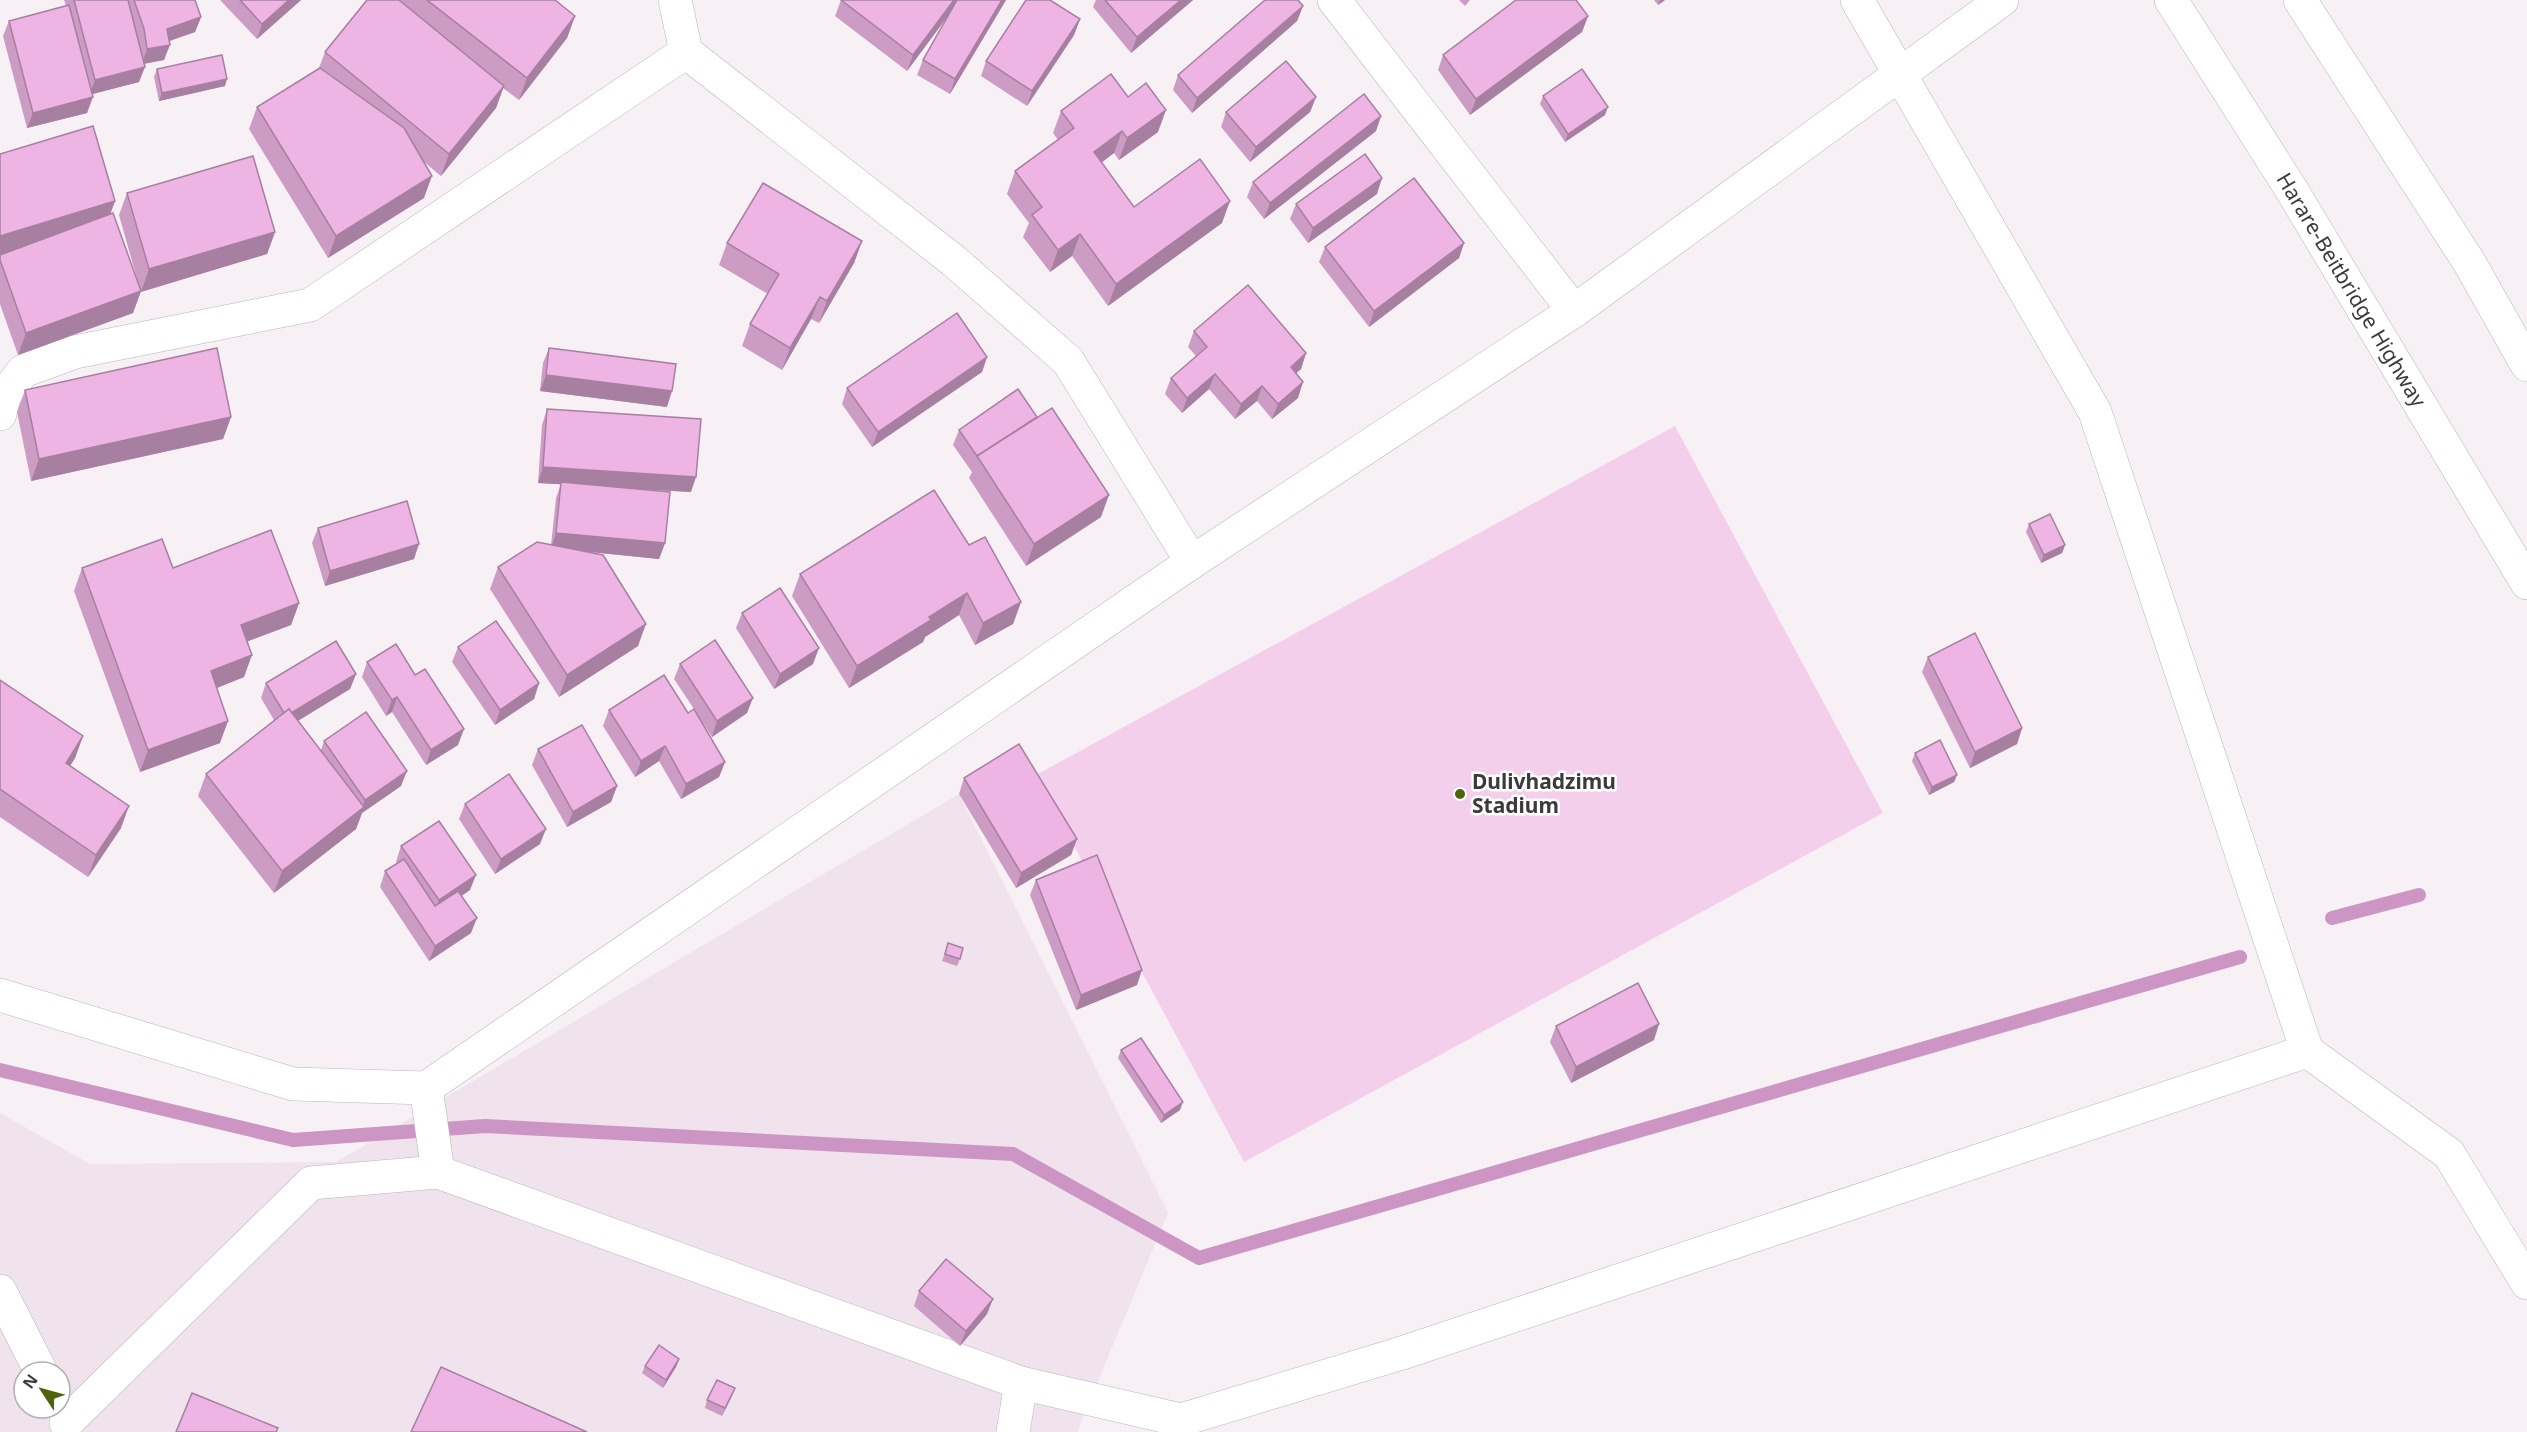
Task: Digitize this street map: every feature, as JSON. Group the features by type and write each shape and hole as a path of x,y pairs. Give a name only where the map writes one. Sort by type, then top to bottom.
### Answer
{"main road":[{"path":"675,0 686,52 954,261 1068,361 1192,562"},
{"path":"1334,0 1574,311"},
{"path":"1857,0 2095,412 2307,1051 2449,1154 2527,1283"},
{"path":"62,1421 311,1183 432,1130 1192,562 1574,311 2002,0"},
{"name":"Harare-Beitbridge Highway","path":"2171,0 2291,189 2527,583"},
{"path":"2300,0 2469,262 2527,365"},
{"path":"0,414 4,396 23,371 75,352 310,305 686,52"},
{"path":"0,995 293,1084 432,1130 1021,1383 1181,1420 1402,1353 2307,1051"},
{"path":"0,1291 35,1360"},
{"path":"1013,1432 1021,1383"}],"shaded area":[{"name":"Dulivhadzimu Stadium","path":"1675,426 1883,813 1244,1162 1036,775"},
{"path":"959,794 1168,1213 1077,1432 0,1432 0,1113 90,1164 336,1162"}],"building":[{"path":"74,0 128,0 145,67 95,80"},
{"path":"134,0 195,0 201,17 167,29 170,45 147,49 144,29"},
{"path":"240,0 289,0 262,24"},
{"path":"367,0 399,0 504,86 449,154 325,52"},
{"path":"427,0 555,0 575,16 527,78"},
{"path":"841,0 954,0 913,55"},
{"path":"957,0 1002,0 955,79 923,60"},
{"path":"1026,0 1050,0 1080,19 1032,91 986,61"},
{"path":"1105,0 1181,0 1137,37"},
{"path":"1265,0 1298,0 1303,6 1197,98 1178,75"},
{"path":"1516,0 1576,0 1588,16 1476,99 1443,55"},
{"path":"69,5 93,97 33,113 9,21"},
{"path":"222,55 227,79 162,93 157,69"},
{"path":"1286,61 1316,97 1256,147 1226,112"},
{"path":"320,68 404,128 432,176 336,236 257,107"},
{"path":"1582,69 1608,107 1568,134 1543,96"},
{"path":"1111,74 1128,97 1146,83 1166,110 1127,138 1122,131 1094,152 1134,207 1200,159 1230,201 1116,284 1080,234 1058,250 1032,215 1042,207 1015,171 1074,128 1061,111"},
{"path":"1364,94 1381,116 1270,203 1253,182"},
{"path":"93,126 115,201 0,236 0,154"},
{"path":"1365,154 1382,178 1313,228 1296,204"},
{"path":"253,156 275,232 149,269 127,193"},
{"path":"1414,178 1464,243 1374,311 1325,247"},
{"path":"763,183 862,241 827,301 820,297 790,348 750,324 779,274 727,243"},
{"path":"113,213 141,291 26,333 0,255"},
{"path":"1248,285 1306,353 1291,367 1303,382 1278,404 1262,386 1241,404 1215,374 1187,398 1171,378 1207,347 1194,331"},
{"path":"957,313 987,357 878,432 847,388"},
{"path":"217,348 231,417 39,459 25,390"},
{"path":"549,348 676,364 672,391 546,375"},
{"path":"1018,389 1037,417 977,456 959,430"},
{"path":"1052,408 1109,495 1034,544 977,456"},
{"path":"547,409 701,419 696,477 543,467"},
{"path":"561,482 670,492 665,543 556,533"},
{"path":"934,490 969,545 985,537 1021,602 983,623 967,593 929,617 931,620 857,666 800,574"},
{"path":"407,501 419,544 330,571 318,528"},
{"path":"2050,514 2065,545 2044,555 2029,524"},
{"path":"271,530 299,603 241,625 252,655 211,671 228,721 148,750 82,568 162,539 173,568"},
{"path":"537,542 603,555 646,624 567,675 498,567"},
{"path":"780,588 819,648 780,674 742,613"},
{"path":"496,621 539,683 500,710 458,647"},
{"path":"1975,633 2022,728 1975,752 1928,657"},
{"path":"715,640 753,698 717,721 680,664"},
{"path":"336,641 356,674 291,713 289,709 284,713 266,683"},
{"path":"396,644 415,675 425,669 464,729 431,750 397,697 392,700 367,662"},
{"path":"664,675 688,713 694,709 725,762 686,784 665,746 641,761 609,710"},
{"path":"0,680 83,736 66,763 129,806 96,855 0,789"},
{"path":"289,709 364,807 282,871 206,774"},
{"path":"366,712 407,771 365,800 324,741"},
{"path":"582,725 617,786 573,812 538,749"},
{"path":"1940,740 1957,775 1932,787 1915,753"},
{"path":"1019,744 1077,839 1021,873 964,778"},
{"path":"509,774 546,829 501,859 465,804"},
{"path":"439,821 476,875 439,900 401,846"},
{"path":"1097,855 1142,970 1081,995 1036,880"},
{"path":"404,859 435,906 458,891 477,918 435,946 385,871"},
{"path":"948,943 963,948 960,959 945,954"},
{"path":"1638,983 1659,1024 1576,1067 1556,1026"},
{"path":"1141,1038 1183,1102 1164,1115 1121,1050"},
{"path":"946,1259 993,1299 966,1331 919,1291"},
{"path":"659,1345 679,1359 666,1380 645,1366"},
{"path":"441,1367 587,1432 411,1432"},
{"path":"717,1380 735,1388 725,1408 707,1400"},
{"path":"192,1393 278,1428 276,1432 176,1432"}],"waterway":[{"path":"2332,918 2419,895"},
{"path":"0,1070 293,1140 485,1126 1013,1154 1199,1258 2240,957"}],"place":[{"name":"Dulivhadzimu Stadium","path":"1460,794"}]}
